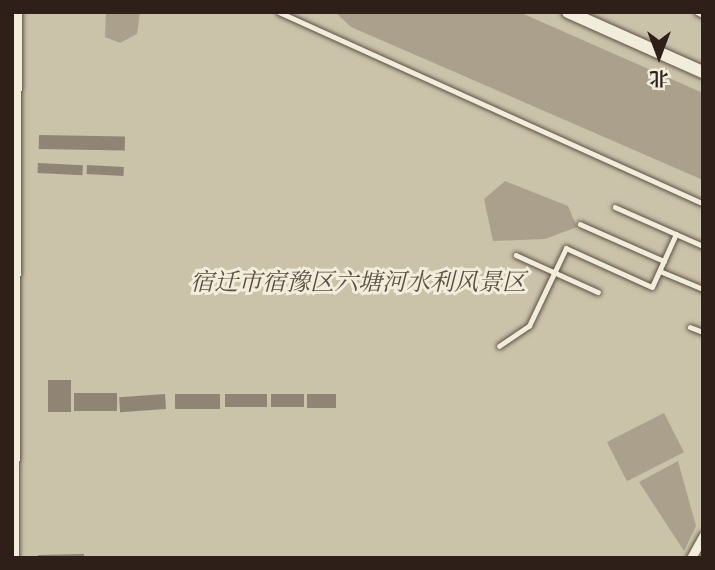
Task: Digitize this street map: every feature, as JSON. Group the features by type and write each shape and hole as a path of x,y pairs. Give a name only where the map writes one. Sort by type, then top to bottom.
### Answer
{"main road":[{"path":"13,558 16,12"},
{"path":"568,12 703,72"}],"street":[{"path":"691,558 703,536"}],"lane":[{"path":"279,12 703,203"},
{"path":"697,12 703,15"},
{"path":"615,207 703,246"},
{"path":"580,224 664,261"},
{"path":"499,346 530,326 566,248 652,288 676,234"},
{"path":"516,255 598,292"},
{"path":"660,271 703,289"},
{"path":"690,327 703,332"}],"green space":[{"name":"宿迁市宿豫区六塘河水利风景区","path":"12,12 703,12 703,558 12,558"}],"shaded area":[{"path":"106,12 140,12 137,34 120,43 105,37"},
{"path":"335,12 519,12 703,93 703,180 351,27"},
{"path":"505,181 568,206 577,227 545,239 493,241 484,199"},
{"path":"664,413 684,452 627,481 607,442"},
{"path":"678,461 696,526 684,551 639,482"}],"building":[{"path":"39,135 125,137 125,150 39,149"},
{"path":"38,163 83,165 82,175 37,173"},
{"path":"87,165 124,167 123,176 87,174"},
{"path":"48,380 71,380 71,412 48,412"},
{"path":"74,393 117,393 117,411 74,411"},
{"path":"165,394 166,409 120,412 119,397"},
{"path":"175,394 220,394 220,409 175,409"},
{"path":"225,394 267,394 267,407 225,407"},
{"path":"271,394 304,394 304,407 271,407"},
{"path":"307,394 336,394 336,408 307,408"},
{"path":"84,554 84,558 38,558 38,555"}]}
